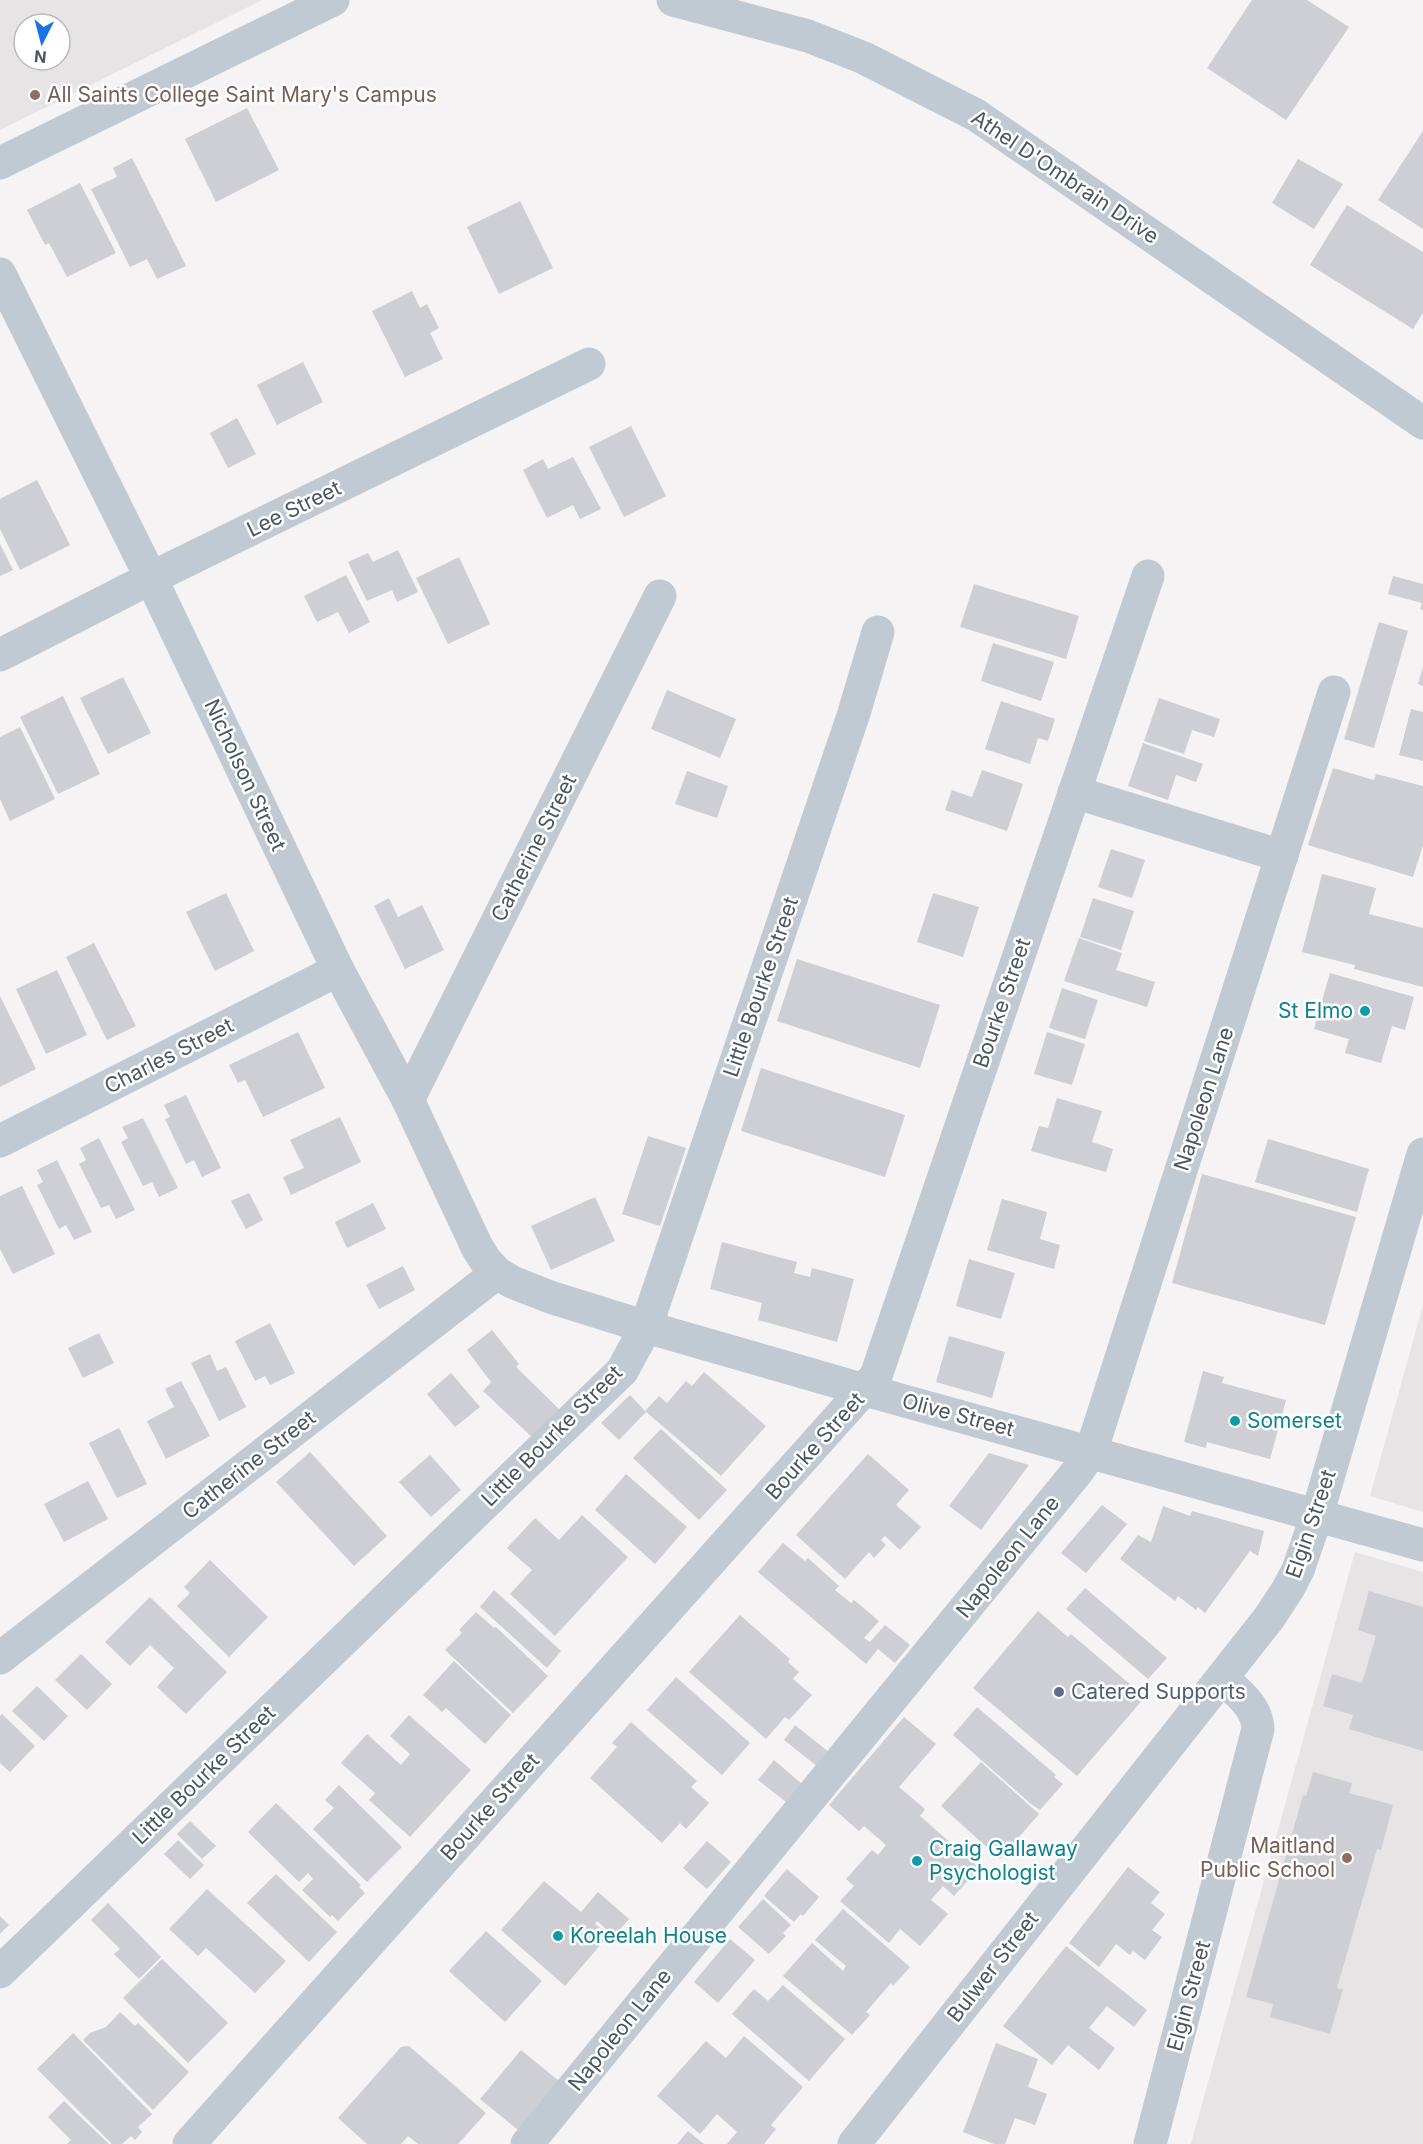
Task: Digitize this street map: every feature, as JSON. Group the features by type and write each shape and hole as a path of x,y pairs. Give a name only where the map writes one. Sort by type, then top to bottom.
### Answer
{"street":[{"path":"0,163 333,0"},
{"name":"Athel D'Ombrain Drive","path":"673,0 808,36 864,58 976,115 1423,423"},
{"name":"Nicholson Street","path":"0,274 151,578 338,970 408,1100 477,1246 485,1260 497,1273"},
{"name":"Lee Street","path":"0,655 151,578 589,364"},
{"name":"Bourke Street","path":"189,2144 876,1376 1148,576"},
{"name":"Catherine Street","path":"408,1100 660,596"},
{"name":"Little Bourke Street","path":"0,1972 622,1371 646,1328 854,713 878,632"},
{"name":"Napoleon Lane","path":"527,2144 1055,1500 1091,1452 1334,692"},
{"path":"1074,792 1282,856"},
{"name":"Charles Street","path":"0,1141 338,970"},
{"name":"Elgin Street","path":"1150,2144 1258,1729 1258,1717 1251,1706 1222,1678 1269,1618 1298,1570 1317,1515 1423,1154"},
{"name":"Catherine Street","path":"0,1658 497,1273"},
{"name":"Olive Street","path":"497,1273 550,1298 646,1328 1423,1545"},
{"name":"Bulwer Street","path":"854,2144 1222,1678"}],"shaded area":[{"name":"All Saints College Saint Mary's Campus","path":"0,0 262,0 0,130"},
{"path":"1423,1305 1423,1512 1370,1496"},
{"name":"Maitland Public School","path":"1355,1552 1423,1572 1423,2144 1191,2144"}],"building":[{"path":"1252,0 1307,0 1349,27 1286,120 1207,68"},
{"path":"247,108 279,170 216,202 185,139"},
{"path":"1423,131 1423,229 1378,200"},
{"path":"132,158 186,266 157,279 147,259 130,267 91,189 117,177 113,168"},
{"path":"1298,159 1343,184 1314,229 1272,203"},
{"path":"80,183 116,253 67,277 49,243 45,245 27,210"},
{"path":"520,201 553,268 499,294 467,227"},
{"path":"1347,205 1423,252 1423,313 1413,329 1310,265"},
{"path":"412,291 420,308 427,304 439,328 430,333 443,359 405,377 372,311"},
{"path":"303,362 323,402 277,425 257,385"},
{"path":"237,418 256,454 228,468 210,433"},
{"path":"631,426 666,496 624,517 589,447"},
{"path":"573,457 601,509 580,519 573,505 547,518 523,470 543,459 548,469"},
{"path":"37,480 70,545 20,570 0,529 0,499"},
{"path":"0,544 13,570 0,576"},
{"path":"398,550 418,592 397,602 392,590 367,601 348,562 368,553 373,562"},
{"path":"459,557 490,624 448,644 416,578"},
{"path":"346,575 370,622 349,633 338,612 317,622 304,596"},
{"path":"1393,576 1423,584 1423,610 1420,609 1422,603 1388,594"},
{"path":"974,584 1079,616 1066,659 960,627"},
{"path":"1379,622 1408,631 1374,748 1344,739"},
{"path":"993,643 1054,662 1041,701 981,681"},
{"path":"1423,667 1423,686 1418,684"},
{"path":"123,677 151,733 108,754 80,698"},
{"path":"667,690 736,719 720,758 651,729"},
{"path":"63,696 100,774 58,794 20,717"},
{"path":"1159,698 1220,719 1214,737 1192,730 1184,754 1144,741"},
{"path":"1001,701 1055,719 1048,741 1038,738 1030,764 985,749"},
{"path":"1411,709 1423,712 1423,761 1399,755"},
{"path":"20,727 55,799 10,821 0,799 0,737"},
{"path":"1143,743 1203,764 1196,782 1176,775 1168,800 1128,786"},
{"path":"1333,768 1374,780 1376,774 1423,786 1423,845 1413,877 1308,845"},
{"path":"982,770 1023,784 1007,831 945,810 952,790 972,797"},
{"path":"687,771 728,786 717,818 675,804"},
{"path":"1111,849 1145,860 1132,898 1098,887"},
{"path":"1322,874 1376,888 1369,914 1423,928 1423,987 1354,969 1355,965 1302,952"},
{"path":"226,893 254,951 215,971 186,912"},
{"path":"933,893 979,907 963,957 917,942"},
{"path":"389,898 398,917 422,905 444,950 405,969 374,906"},
{"path":"1093,898 1134,911 1121,950 1080,937"},
{"path":"1079,938 1122,953 1116,970 1155,982 1147,1007 1064,981"},
{"path":"94,943 136,1026 107,1040 66,957"},
{"path":"797,959 940,1005 920,1068 777,1021"},
{"path":"57,970 87,1035 46,1054 16,989"},
{"name":"St Elmo","path":"1330,973 1414,997 1405,1030 1392,1026 1381,1063 1345,1053 1349,1039 1314,1029"},
{"path":"1062,988 1098,1000 1085,1039 1049,1028"},
{"path":"0,996 36,1069 0,1087"},
{"path":"298,1032 325,1088 263,1117 245,1080 238,1083 229,1065"},
{"path":"1047,1032 1085,1044 1072,1085 1034,1074"},
{"path":"761,1068 905,1115 885,1177 741,1131"},
{"path":"186,1095 221,1168 202,1177 194,1160 186,1164 165,1119 170,1117 164,1105"},
{"path":"1057,1098 1102,1111 1092,1142 1113,1149 1106,1172 1031,1151 1039,1126 1048,1128"},
{"path":"340,1117 361,1162 291,1195 283,1177 304,1168 290,1140"},
{"path":"143,1118 178,1188 159,1197 152,1182 143,1186 121,1142 128,1138 122,1127"},
{"path":"648,1136 686,1148 660,1226 622,1214"},
{"path":"99,1138 135,1210 116,1219 109,1205 101,1208 79,1164 86,1160 80,1148"},
{"path":"1268,1139 1369,1169 1357,1212 1255,1182"},
{"path":"57,1160 92,1232 74,1240 66,1225 59,1229 37,1185 43,1182 37,1170"},
{"path":"1202,1174 1356,1217 1325,1325 1172,1283"},
{"path":"22,1186 55,1254 13,1274 0,1249 0,1196"},
{"path":"249,1193 263,1220 246,1229 231,1201"},
{"path":"595,1197 615,1241 551,1270 531,1226"},
{"path":"1002,1199 1047,1212 1040,1239 1060,1245 1054,1269 987,1250"},
{"path":"373,1203 386,1229 347,1248 335,1222"},
{"path":"722,1242 797,1262 794,1273 810,1277 812,1268 854,1279 837,1342 758,1320 762,1303 710,1289"},
{"path":"969,1259 1015,1273 1001,1319 956,1306"},
{"path":"403,1266 415,1290 379,1309 366,1285"},
{"path":"270,1323 295,1373 270,1385 265,1376 255,1381 235,1341"},
{"path":"492,1330 519,1364 516,1367 562,1412 535,1440 483,1391 491,1382 467,1350"},
{"path":"99,1333 114,1363 83,1378 68,1348"},
{"path":"949,1336 1005,1352 992,1398 936,1382"},
{"path":"210,1354 217,1371 226,1367 246,1407 219,1421 191,1363"},
{"name":"Somerset","path":"1203,1371 1224,1377 1222,1383 1286,1400 1270,1459 1207,1442 1206,1448 1184,1442"},
{"path":"704,1372 766,1426 721,1476 645,1411 659,1396 667,1403 686,1381 692,1386"},
{"path":"451,1373 480,1407 455,1427 427,1394"},
{"path":"181,1381 210,1436 166,1459 147,1421 174,1407 165,1389"},
{"path":"630,1395 646,1412 619,1440 601,1423"},
{"path":"119,1428 147,1484 117,1498 89,1443"},
{"path":"661,1429 727,1490 699,1520 633,1458"},
{"path":"310,1452 387,1536 354,1566 276,1482"},
{"path":"989,1453 1029,1465 981,1530 949,1506"},
{"path":"868,1454 909,1490 896,1505 921,1527 900,1550 885,1536 881,1540 886,1545 874,1558 869,1552 845,1579 796,1535"},
{"path":"430,1455 461,1490 431,1517 399,1482"},
{"path":"626,1474 687,1527 655,1564 595,1510"},
{"path":"88,1481 108,1519 64,1542 44,1504"},
{"path":"1102,1505 1127,1524 1086,1573 1061,1553"},
{"path":"1163,1506 1190,1516 1192,1511 1264,1531 1258,1556 1250,1551 1205,1613 1198,1607 1196,1610 1178,1596 1175,1601 1120,1559 1138,1535 1151,1542"},
{"path":"582,1515 628,1557 555,1636 510,1594 532,1570 507,1548 535,1518 559,1540"},
{"path":"783,1543 805,1561 808,1558 839,1586 835,1590 851,1603 854,1600 879,1621 864,1638 870,1642 885,1625 910,1645 895,1663 878,1649 866,1664 758,1572"},
{"path":"210,1560 268,1617 229,1657 177,1606 190,1593 184,1587"},
{"path":"1085,1588 1167,1658 1148,1679 1066,1609"},
{"path":"494,1590 561,1651 547,1668 480,1607"},
{"path":"1369,1591 1423,1607 1423,1751 1349,1729 1353,1715 1323,1706 1332,1674 1362,1683 1376,1636 1358,1630"},
{"path":"150,1597 227,1672 186,1714 157,1687 174,1668 150,1645 130,1666 105,1642"},
{"name":"Catered Supports","path":"1038,1611 1068,1637 1071,1634 1145,1697 1077,1776 973,1688"},
{"path":"476,1612 494,1628 496,1627 548,1676 513,1713 445,1650 462,1633 459,1630"},
{"path":"740,1615 790,1659 788,1662 799,1672 793,1679 812,1695 789,1720 785,1717 766,1739 689,1672"},
{"path":"81,1654 112,1684 87,1710 55,1680"},
{"path":"454,1661 511,1715 485,1744 446,1708 442,1712 423,1695"},
{"path":"676,1677 750,1743 722,1775 647,1710"},
{"path":"37,1686 68,1716 44,1741 12,1711"},
{"path":"977,1707 1056,1775 1054,1777 1063,1784 1040,1810 953,1735"},
{"path":"2,1714 35,1746 10,1772 0,1763 0,1716"},
{"path":"409,1715 471,1770 410,1837 369,1800 375,1793 341,1763 367,1734 401,1765 410,1754 390,1736"},
{"name":"Craig Gallaway Psychologist","path":"904,1717 936,1744 899,1787 925,1809 920,1816 979,1868 954,1896 943,1886 931,1900 948,1914 920,1946 900,1929 889,1943 840,1901 854,1886 846,1879 872,1850 878,1855 886,1845 864,1826 859,1831 829,1805"},
{"path":"631,1722 697,1781 691,1787 709,1803 686,1829 680,1823 662,1843 590,1778 617,1747 612,1743"},
{"path":"795,1725 830,1753 818,1767 784,1740"},
{"path":"774,1760 802,1784 786,1802 758,1780"},
{"path":"981,1762 1039,1814 1000,1859 941,1806"},
{"path":"1313,1772 1352,1783 1349,1793 1393,1805 1381,1850 1377,1849 1337,1988 1343,1989 1330,2034 1270,2017 1273,2004 1246,1997 1303,1795 1306,1796"},
{"path":"339,1785 402,1847 367,1882 313,1829 334,1808 325,1800"},
{"path":"276,1803 361,1885 359,1887 365,1893 338,1921 332,1915 330,1917 302,1890 313,1879 308,1873 299,1882 248,1832"},
{"path":"190,1821 216,1846 202,1859 177,1834"},
{"path":"178,1840 204,1865 190,1879 164,1854"},
{"path":"707,1841 731,1862 707,1889 683,1868"},
{"path":"1128,1867 1160,1892 1151,1903 1165,1914 1152,1930 1162,1937 1145,1960 1133,1951 1130,1955 1116,1944 1099,1967 1069,1943"},
{"path":"787,1869 819,1897 803,1916 801,1914 794,1922 764,1896"},
{"path":"276,1874 337,1932 309,1962 247,1903"},
{"name":"Koreelah House","path":"544,1881 581,1912 598,1892 629,1919 614,1936 597,1921 595,1924 609,1935 565,1986 501,1930"},
{"path":"207,1889 286,1961 255,1993 206,1948 198,1956 169,1929"},
{"path":"763,1899 791,1925 783,1933 786,1936 769,1954 738,1927"},
{"path":"108,1903 161,1957 139,1979 114,1954 120,1949 91,1920"},
{"path":"843,1909 910,1967 893,1986 891,1983 866,2012 870,2015 852,2035 783,1976 812,1943 843,1971 846,1966 815,1940"},
{"path":"0,1916 9,1925 0,1934"},
{"path":"486,1931 542,1981 505,2022 449,1971"},
{"path":"730,1939 755,1960 718,2003 694,1982"},
{"path":"1066,1946 1147,2010 1134,2027 1107,2006 1089,2028 1115,2048 1099,2070 1068,2045 1052,2065 1003,2026"},
{"path":"162,1959 228,2023 188,2063 123,1998"},
{"path":"783,1985 845,2039 809,2081 732,2014 754,1989 768,2001"},
{"path":"120,2012 135,2026 138,2023 189,2072 153,2110 83,2040 90,2033 106,2027"},
{"path":"73,2033 152,2114 138,2127 142,2132 135,2140 131,2136 122,2144 112,2144 37,2069"},
{"path":"744,2036 803,2087 771,2125 776,2129 764,2144 727,2144 737,2132 717,2114 700,2134 657,2096 706,2041 726,2058"},
{"path":"996,2043 1038,2059 1028,2087 1047,2094 1035,2125 1015,2118 1005,2144 994,2144 963,2132"},
{"path":"409,2046 486,2113 458,2144 418,2144 408,2136 401,2144 367,2144 338,2118 401,2047"},
{"path":"521,2050 559,2081 518,2130 480,2099"},
{"path":"64,2101 109,2144 67,2144 71,2140 48,2117"},
{"path":"688,2131 704,2144 677,2144"}],"place":[{"name":"All Saints College Saint Mary's Campus","path":"35,95"},
{"name":"St Elmo","path":"1365,1011"},
{"name":"Somerset","path":"1235,1421"},
{"name":"Catered Supports","path":"1059,1692"},
{"name":"Maitland Public School","path":"1347,1858"},
{"name":"Craig Gallaway Psychologist","path":"917,1861"},
{"name":"Koreelah House","path":"558,1936"}]}
